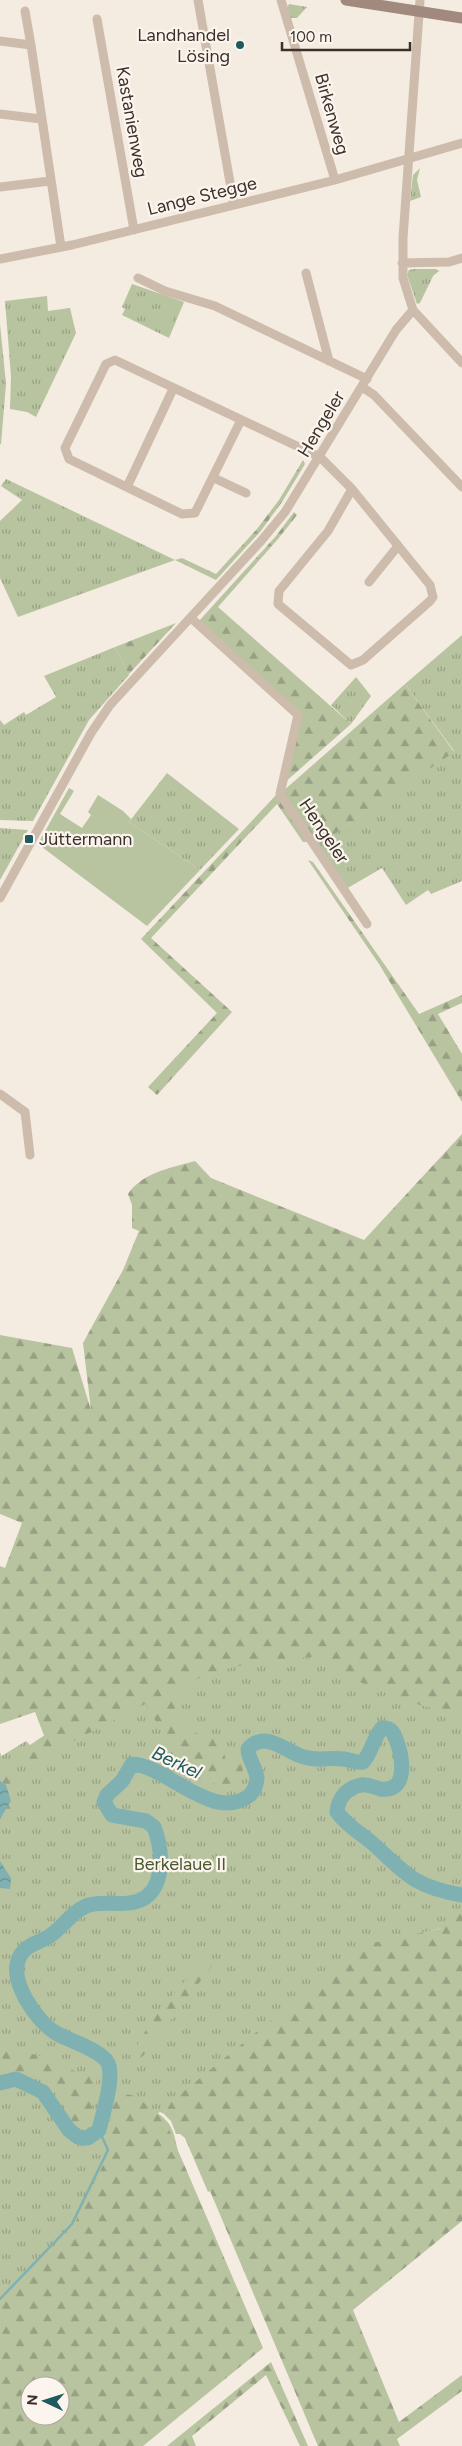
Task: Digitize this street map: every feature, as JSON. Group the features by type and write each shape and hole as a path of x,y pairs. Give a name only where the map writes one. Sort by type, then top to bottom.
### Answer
{"main road":[{"path":"346,0 420,6 462,18"}],"street":[{"path":"198,0 234,205"},
{"name":"Birkenweg","path":"281,0 335,180"},
{"path":"420,6 402,262 403,278 413,310 462,363"},
{"path":"25,11 61,248"},
{"name":"Kastanienweg","path":"97,20 134,230"},
{"path":"0,41 31,46"},
{"path":"0,114 41,119"},
{"name":"Lange Stegge","path":"0,259 61,248 335,180 462,143"},
{"path":"0,187 50,181"},
{"path":"402,262 449,262 462,258"},
{"path":"306,273 329,360"},
{"path":"138,278 165,291 215,306 329,360 365,382 374,395 462,487"},
{"name":"Hengeler","path":"0,898 91,733 110,705 191,618 285,512 396,330 413,310"},
{"path":"241,420 196,513 182,514 127,487 69,458 65,448 106,364 114,360 320,457 352,489 430,584 432,597 363,660 350,664 278,604 279,591 328,531 352,489"},
{"path":"127,487 173,389"},
{"path":"214,478 246,493"},
{"path":"369,582 398,546"},
{"name":"Hengeler","path":"191,618 298,715 280,794 367,924"},
{"path":"0,1094 25,1112 30,1155"}],"green space":[{"path":"289,4 307,7 297,18 290,18 287,8"},
{"path":"420,168 417,180 421,197 410,201 413,175"},
{"path":"436,269 439,271 433,276 420,303 417,304 407,275 409,270"},
{"path":"132,284 184,302 169,338 122,315 125,309 122,307"},
{"path":"47,296 48,311 70,308 76,333 36,417 27,412 10,409 11,376 5,301"},
{"path":"166,297 180,303 170,327 156,321"},
{"path":"0,324 6,384 1,444 0,444"},
{"path":"303,460 305,464 282,502 260,532 216,580 175,560 182,558 216,574 257,529 279,500"},
{"path":"6,479 175,560 18,617 0,578 0,521 22,500 1,486"},
{"path":"294,512 297,515 278,539 218,607 351,724 284,783 301,713 199,621 276,536"},
{"path":"176,623 129,674 129,675 115,647"},
{"path":"462,635 462,881 431,894 428,890 406,905 382,868 346,889 317,846 454,751 405,684"},
{"path":"115,647 129,675 89,720 33,821 0,820 0,720 4,725 24,712 26,715 56,697 44,676"},
{"path":"356,677 371,696 351,724 331,705"},
{"path":"405,684 454,752 317,846 282,792"},
{"path":"167,773 239,829 200,870 129,822"},
{"path":"69,788 74,791 60,814 82,828 91,815 88,812 98,795 123,811 131,819 129,822 200,870 147,926 38,844"},
{"path":"277,794 307,842 303,842 277,804 151,938 232,1012 157,1095 148,1087 217,1013 141,939"},
{"path":"0,828 28,830 0,880"},
{"path":"308,860 313,862 419,1014 462,995 462,1003 438,1014 462,1054 462,1102 379,964"},
{"path":"462,1134 462,1714 423,1706 399,1698 333,1671 314,1657 307,1657 231,1668 210,1674 193,1682 180,1692 175,1706 176,1714 183,1726 221,1741 226,1761 241,1759 243,1766 242,1779 237,1781 236,1787 233,1789 189,1776 176,1766 160,1728 145,1704 24,1767 12,1756 45,1738 35,1712 0,1724 0,1566 5,1568 22,1523 0,1514 0,1335 72,1348 91,1410 83,1343 123,1270 139,1231 132,1228 132,1205 128,1194 141,1181 158,1172 195,1161 211,1178 364,1240"},
{"name":"Berkelaue II","path":"151,1615 462,1693 462,1923 359,1949 172,2102 164,2114 160,2112 157,2114 170,2125 178,2151 70,2379 70,2376 20,2376 20,2403 0,2364 0,1757 26,1741 30,1745 85,1708"},
{"path":"0,1752 16,1800 14,1807 0,1825"},
{"path":"0,1853 18,1889 3,1899 0,1899"},
{"path":"454,1908 462,1911 462,2221 353,2310 399,2422 462,2375 462,2391 397,2439 400,2446 318,2446 210,2191 208,2192 185,2138 180,2134 176,2134 171,2121 164,2114 172,2101 363,1945 439,1929 448,1924"},
{"path":"205,1958 209,1958 214,1962 209,1970 143,2056 138,2059 134,2056 138,2045 154,2019"},
{"path":"5,2050 29,2053 97,2078 88,2131 84,2132 76,2125 60,2097 49,2084 25,2075 0,2075 0,2053"},
{"path":"112,2089 115,2092 135,2096 164,2118 263,2348 143,2446 0,2446 0,2302 74,2225 110,2151 105,2141 111,2126 109,2102"},
{"path":"271,2362 308,2446 300,2446 266,2375 192,2436 196,2446 167,2446"},
{"name":"Berkelaue II","path":"70,2395 82,2420 70,2420"}],"water":[{"path":"0,1781 6,1785 11,1801 0,1819"},
{"path":"0,1861 11,1878 10,1889 0,1888"}],"waterway":[{"name":"Berkel","path":"0,2083 16,2079 43,2092 69,2130 78,2137 88,2138 99,2130 110,2081 109,2066 94,2051 56,2033 40,2019 20,1987 17,1965 20,1956 26,1949 53,1934 71,1916 86,1906 98,1903 135,1902 153,1890 160,1870 159,1847 154,1827 146,1821 112,1815 104,1802 107,1795 122,1781 132,1764 160,1773 206,1798 221,1803 236,1802 250,1795 256,1785 257,1778 248,1749 255,1743 262,1741 270,1742 307,1758 344,1759 363,1762 382,1728 388,1729 394,1734 401,1757 402,1765 399,1780 395,1786 389,1789 363,1785 356,1786 341,1798 337,1812 349,1825 411,1877 432,1888 462,1895"},
{"path":"0,2299 72,2224 108,2150 99,2130"}],"place":[{"name":"Landhandel Lösing","path":"240,45"},
{"name":"Jüttermann","path":"29,839"}]}
